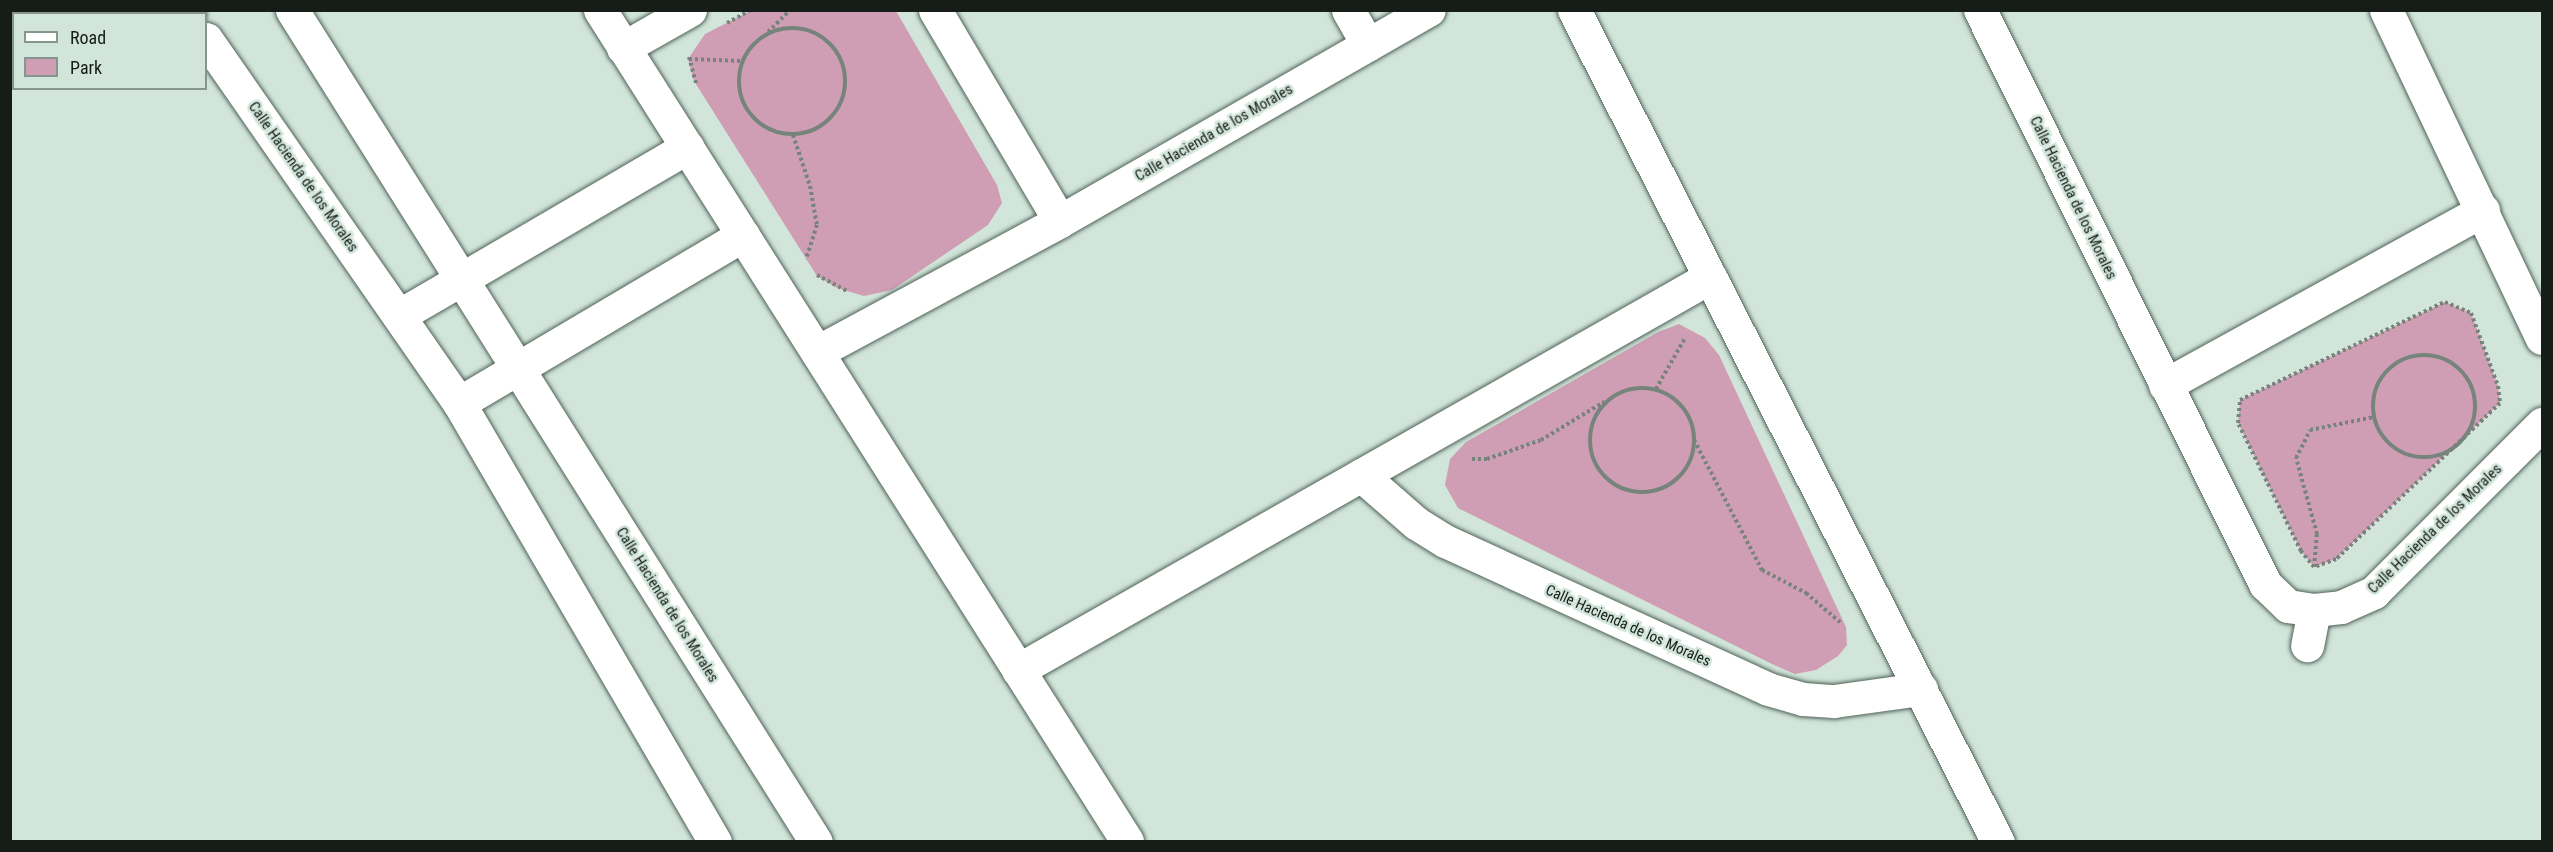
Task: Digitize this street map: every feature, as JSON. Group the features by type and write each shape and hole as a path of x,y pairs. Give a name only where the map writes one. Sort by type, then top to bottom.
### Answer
{"street":[{"name":"Calle Hacienda de los Morales","path":"292,10 816,842"},
{"path":"600,10 1127,841"},
{"path":"623,48 690,10"},
{"path":"935,10 1060,221"},
{"path":"1348,10 1368,45"},
{"name":"Calle Hacienda de los Morales","path":"817,352 1060,221 1429,10"},
{"path":"1574,10 1998,842"},
{"name":"Calle Hacienda de los Morales","path":"1980,10 2265,584 2288,606 2314,610 2341,608 2374,592 2542,424"},
{"path":"2386,10 2542,338"},
{"name":"Calle Hacienda de los Morales","path":"207,40 459,403 715,842"},
{"path":"400,315 687,147"},
{"path":"2165,385 2483,210"},
{"path":"459,403 743,235"},
{"path":"1018,670 1710,277"},
{"name":"Calle Hacienda de los Morales","path":"1361,475 1416,523 1445,541 1768,689 1803,699 1834,701 1921,689"},
{"path":"2307,645 2314,610"}],"path":[{"path":"723,25 750,10"},
{"path":"765,35 782,29 799,28 816,34 830,44 840,58 845,75 844,93 837,109 826,123 811,131 793,135 776,132 760,125 747,112 740,96 738,78 742,61 752,46 790,10"},
{"path":"688,58 694,51"},
{"path":"688,58 742,61"},
{"path":"688,58 694,81 701,91"},
{"path":"793,135 810,186 817,225 806,259"},
{"path":"800,249 817,276 837,288 855,293"},
{"path":"2445,302 2471,313 2498,386 2500,403 2336,559 2314,567 2301,551 2238,423 2240,400 2445,302"},
{"path":"1656,389 1690,330"},
{"path":"2426,356 2451,362 2464,373 2472,388 2476,405 2469,429 2453,449 2437,456 2421,458 2404,454 2390,446 2379,433 2374,417 2373,400 2378,384 2387,370 2401,360 2426,356"},
{"path":"1468,459 1486,459 1541,440 1622,391 1638,387 1656,389 1671,396 1683,408 1691,423 1694,440 1762,570 1806,593 1845,627 1840,616"},
{"path":"1607,400 1596,414 1590,430 1589,447 1595,464 1605,477 1619,487 1636,491 1653,491 1670,484 1682,472 1691,457 1694,440"},
{"path":"2314,567 2317,534 2296,458 2310,430 2374,417"}],"green space":[{"path":"750,11 896,11 997,185 1002,203 988,225 892,290 864,296 837,288 817,276 694,81 688,59 705,34"},
{"path":"2445,302 2471,313 2498,386 2500,403 2336,559 2314,567 2301,551 2238,423 2240,400"},
{"path":"1679,324 1705,338 1719,355 1846,627 1847,645 1838,656 1816,670 1795,674 1774,665 1458,508 1445,485 1450,459 1466,442 1658,332"}]}
